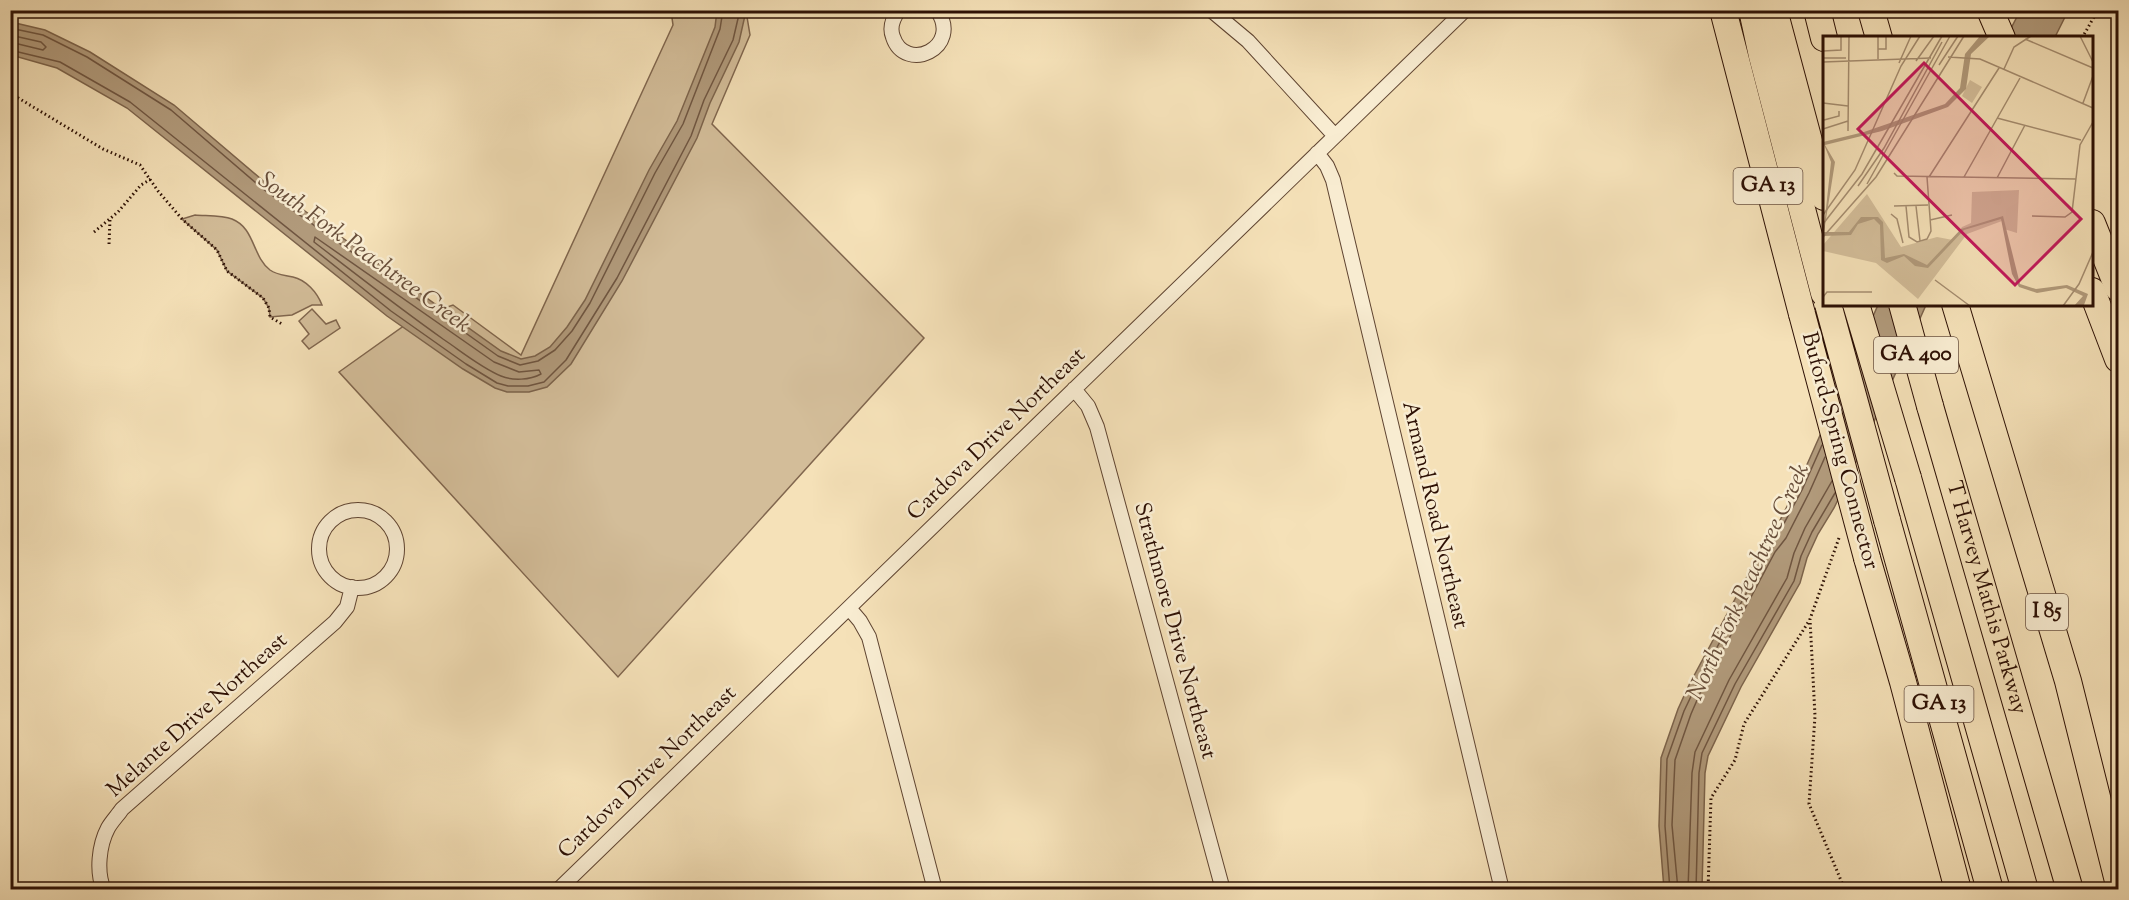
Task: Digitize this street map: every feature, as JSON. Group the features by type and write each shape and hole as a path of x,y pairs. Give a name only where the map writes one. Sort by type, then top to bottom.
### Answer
{"highway":[{"name":"Buford-Spring Connector","path":"1723,10 1867,558 1903,682 1958,890"},
{"name":"GA 13","path":"1752,10 1822,284"},
{"path":"1774,10 1823,193"},
{"path":"1817,10 1824,36"},
{"path":"1871,10 1878,36"},
{"path":"1990,10 2001,36"},
{"path":"2093,227 2118,288"},
{"path":"2093,296 2118,359"},
{"name":"Buford-Spring Connector","path":"1829,306 1990,890"},
{"path":"1857,306 2025,890"},
{"name":"T Harvey Mathis Parkway","path":"1903,306 2070,890"},
{"name":"I 85","path":"1956,306 2068,681 2117,876"}],"street":[{"path":"899,10 892,23 894,40 905,52 914,55 932,51 943,37 944,28 937,10"},
{"path":"1211,10 1248,41 1335,136"},
{"name":"Cardova Drive Northeast","path":"558,890 1465,10"},
{"name":"Armand Road Northeast","path":"1317,153 1327,166 1333,180 1502,890"},
{"name":"Strathmore Drive Northeast","path":"1074,389 1088,406 1097,427 1223,890"},
{"path":"352,510 367,510 386,521 393,531 396,540 396,559 382,580 360,588 352,587 343,585 325,571 318,552 320,538 324,528 333,518 352,510"},
{"name":"Melante Drive Northeast","path":"104,890 99,872 99,855 107,829 122,808 335,622 347,607 352,587"},
{"path":"849,608 861,621 869,637 935,890"}],"path":[{"path":"2083,36 2098,10"},
{"path":"10,93 103,149 140,165 182,219 217,250 227,271 263,298 269,308 270,317 282,324"},
{"path":"94,232 110,219 146,180 151,178"},
{"path":"109,244 110,219"},
{"path":"1708,890 1711,798 1735,760 1744,724 1810,619 1833,550 1844,528"},
{"path":"1810,619 1815,716 1809,804 1845,890"}],"shaded area":[{"path":"671,11 746,11 750,35 712,124 924,338 618,677 339,372 415,318 453,305 521,355 673,25"},
{"path":"195,215 224,217 239,223 270,270 307,284 322,305 312,305 292,315 270,317 269,308 263,298 227,271 217,250 182,219"},
{"path":"312,309 326,324 336,320 340,328 309,349 302,341 309,334 299,321"}],"water":[{"path":"717,11 746,11 739,42 710,103 697,138 622,281 571,364 547,387 529,392 507,392 495,388 463,369 387,316 127,108 57,68 11,55 11,22 45,30 90,52 174,105 267,184 501,351 521,359 535,356 550,347 585,300 649,170 677,121 715,27"},
{"path":"2020,11 2068,11 2056,36 2007,36"},
{"name":"North Fork Peachtree Creek","path":"1878,306 1926,306 1852,471 1807,558 1800,583 1741,687 1708,756 1705,773 1702,889 1664,889 1659,826 1661,758 1689,685 1797,487"}],"water label":[{"name":"South Fork Peachtree Creek","path":"364,253"}]}
